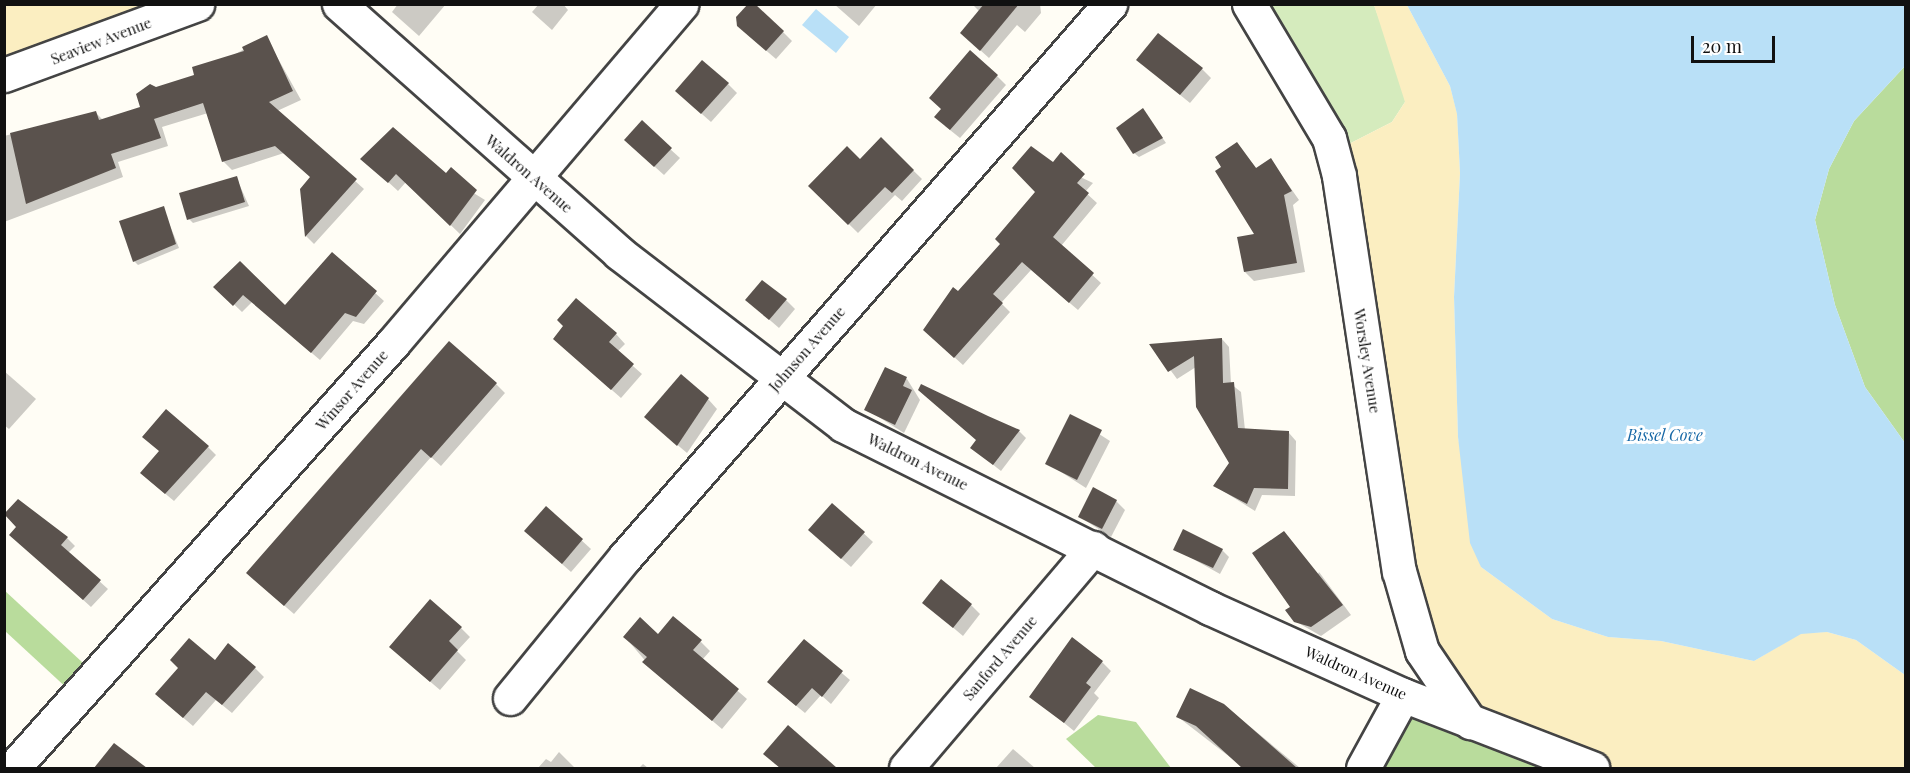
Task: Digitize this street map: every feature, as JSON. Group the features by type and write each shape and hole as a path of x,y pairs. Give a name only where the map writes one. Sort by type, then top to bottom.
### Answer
{"street":[{"name":"Seaview Avenue","path":"4,75 197,4"},
{"name":"Waldron Avenue","path":"339,4 535,178 779,381 843,425 1093,548 1403,694 1592,768"},
{"name":"Winsor Avenue","path":"13,768 535,178 682,4"},
{"name":"Johnson Avenue","path":"510,698 779,381 1110,4"},
{"name":"Worsley Avenue","path":"1250,4 1329,138 1340,176 1399,571 1422,651 1470,722"},
{"name":"Sanford Avenue","path":"906,768 1093,548"},
{"path":"1363,768 1403,694"}],"green space":[{"path":"1249,5 1374,5 1404,88 1405,102 1392,122 1343,147"},
{"path":"1905,66 1905,443 1865,387 1835,305 1815,220 1829,169 1854,121"},
{"path":"4,590 95,674 70,691 5,631"},
{"path":"1395,705 1559,768 1363,768"},
{"path":"1098,715 1136,722 1171,768 1096,768 1066,739"}],"sand":[{"path":"19,4 202,5 5,78 5,5"},
{"path":"1374,5 1407,5 1450,86 1457,113 1460,173 1454,297 1458,437 1481,567 1552,619 1608,637 1661,641 1754,661 1801,633 1827,632 1856,640 1905,675 1905,768 1578,768 1494,735 1426,665 1343,147 1392,122 1405,102"}],"water":[{"name":"Bissel Cove","path":"1407,5 1905,5 1905,66 1854,121 1829,169 1815,220 1835,305 1865,387 1905,443 1905,675 1856,640 1827,632 1801,634 1754,661 1661,641 1608,637 1552,619 1481,567 1470,543 1458,437 1454,297 1460,173 1457,114 1450,86"},
{"path":"816,9 849,37 836,53 802,25"}],"building":[{"path":"748,4 755,4 784,31 766,51 737,26 736,17"},
{"path":"984,4 1019,4 980,51 960,33"},
{"path":"1158,33 1203,68 1180,95 1136,60"},
{"path":"267,35 293,91 269,102 357,179 305,237 300,189 310,177 275,146 222,162 203,103 154,119 161,138 111,154 116,168 26,204 10,133 96,111 99,120 140,107 136,94 150,84 156,87 194,75 192,67 244,51 242,47"},
{"path":"970,50 998,75 950,130 934,117 941,109 929,98"},
{"path":"702,60 729,83 701,114 675,91"},
{"path":"1143,108 1163,138 1133,154 1116,128"},
{"path":"642,120 672,148 654,167 624,140"},
{"path":"393,127 446,173 451,167 477,190 450,226 396,174 388,183 360,159"},
{"path":"881,137 914,170 892,193 885,187 848,225 808,186 847,146 860,159"},
{"path":"1237,142 1256,168 1271,158 1292,191 1284,195 1297,263 1244,272 1237,237 1254,234 1215,171 1221,167 1215,157"},
{"path":"1031,146 1053,162 1061,152 1085,174 1077,183 1089,193 1053,237 1094,273 1069,303 1022,262 993,294 1003,303 954,358 923,330 953,287 958,291 1000,244 995,239 1035,192 1012,168"},
{"path":"237,176 245,202 187,220 179,193"},
{"path":"164,206 176,244 133,262 119,221"},
{"path":"332,252 377,291 356,317 345,313 311,353 243,295 233,306 213,287 240,261 285,305"},
{"path":"762,280 787,299 769,320 745,300"},
{"path":"576,298 617,333 609,342 634,364 611,390 553,339 563,326 557,320"},
{"path":"1222,338 1223,383 1234,382 1238,428 1289,431 1288,489 1254,488 1247,504 1213,486 1229,463 1196,407 1194,356 1168,372 1149,344"},
{"path":"449,341 497,383 431,458 421,449 284,606 246,573"},
{"path":"885,367 907,377 903,386 912,390 895,425 864,410"},
{"path":"681,374 709,398 677,446 644,417"},
{"path":"921,384 1020,430 993,465 970,448 976,440 918,390"},
{"path":"166,409 209,446 165,494 140,473 159,451 142,437"},
{"path":"1070,414 1102,430 1077,480 1045,464"},
{"path":"1093,487 1117,500 1102,529 1078,517"},
{"path":"18,499 68,537 61,545 101,580 83,600 9,535 16,527 4,514"},
{"path":"832,503 865,532 841,559 808,530"},
{"path":"546,506 583,539 562,564 524,531"},
{"path":"1183,529 1223,549 1213,568 1173,550"},
{"path":"1284,531 1343,605 1311,627 1294,622 1285,610 1290,607 1252,553"},
{"path":"941,579 972,604 953,628 922,603"},
{"path":"430,599 462,627 449,641 458,650 430,682 389,647"},
{"path":"673,616 702,640 693,650 739,689 712,721 642,662 647,657 623,637 640,617 658,634"},
{"path":"1072,637 1103,661 1086,683 1091,687 1064,723 1029,697"},
{"path":"189,638 215,660 228,643 256,667 222,705 206,692 183,718 155,694 178,668 170,660"},
{"path":"804,639 843,671 822,697 812,688 796,706 767,682"},
{"path":"1190,688 1224,704 1297,768 1242,768 1196,726 1176,717"},
{"path":"788,725 837,768 780,768 763,754"},
{"path":"114,743 147,768 94,768"}]}
